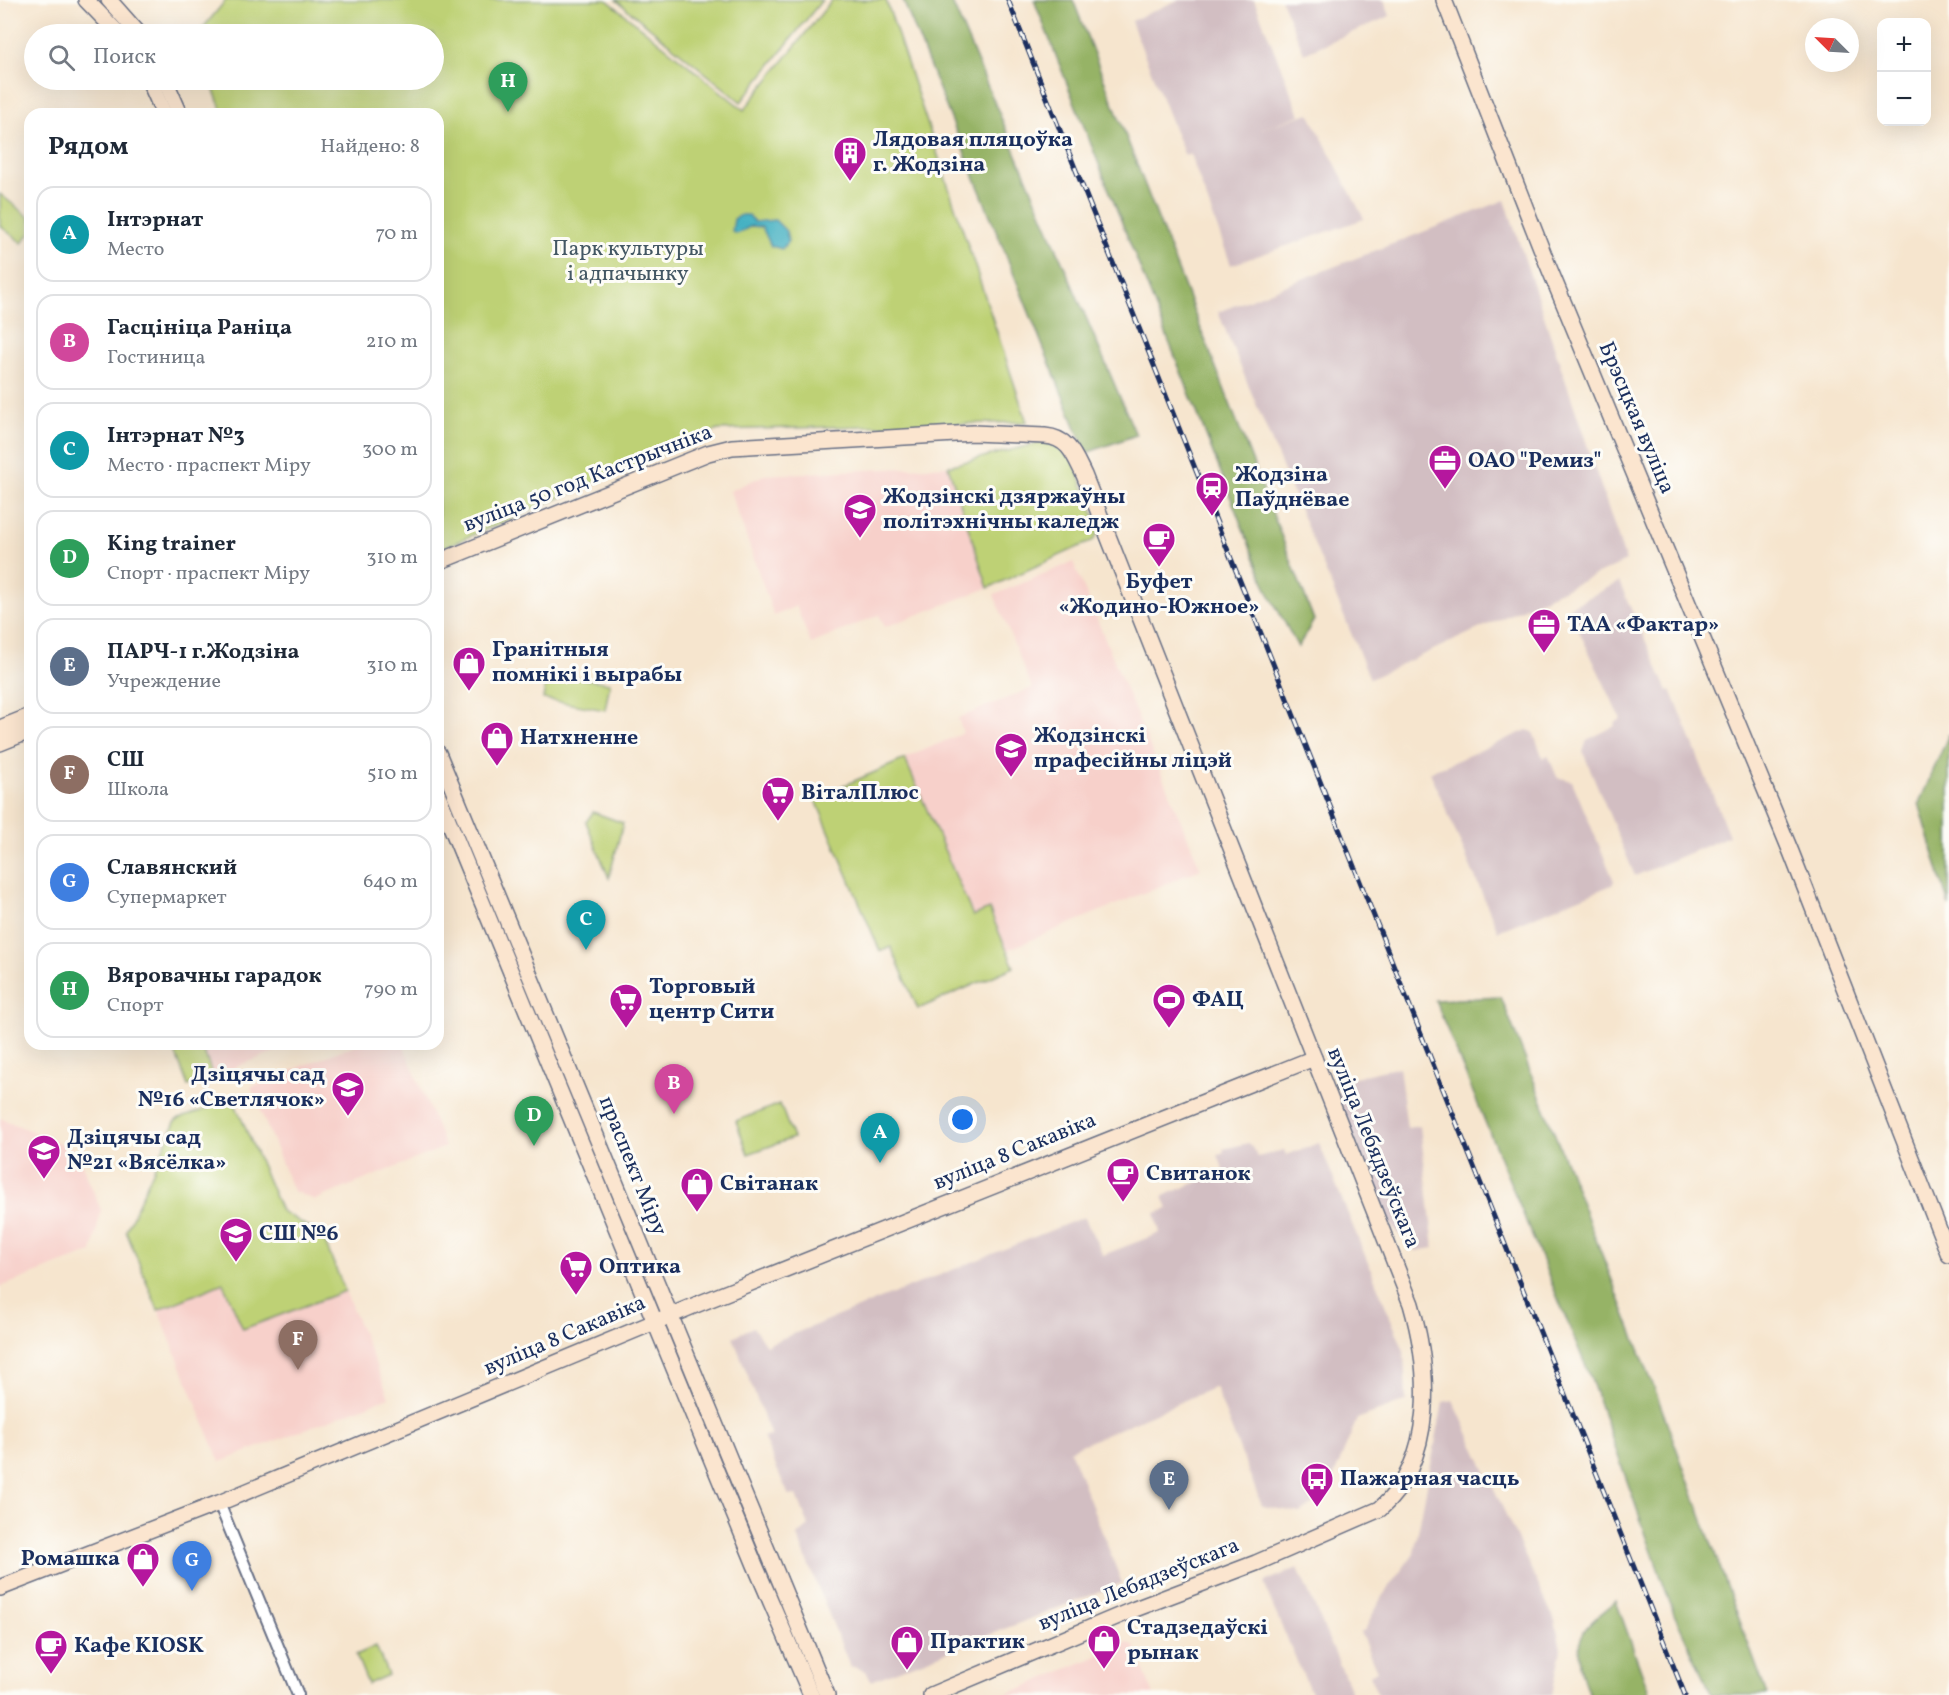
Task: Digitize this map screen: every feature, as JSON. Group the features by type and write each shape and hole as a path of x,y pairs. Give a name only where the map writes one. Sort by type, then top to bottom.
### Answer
{"main road":[{"path":"86,0 109,24"},
{"path":"109,0 130,24"},
{"name":"Брэсцкая вуліца","path":"1444,0 1547,263 1791,852 1949,1255"},
{"path":"153,90 161,108"},
{"path":"169,90 177,108"},
{"name":"вуліца 50 год Кастрычніка","path":"444,560 708,453 732,447 973,433"},
{"name":"вуліца Лебядзеўскага","path":"931,1695 1135,1609 1256,1563 1380,1509 1401,1487 1416,1454 1425,1411 1416,1323 1314,1058 1072,450 1057,437 973,433"},
{"path":"0,728 24,718"},
{"path":"0,743 24,733"},
{"name":"праспект Міру","path":"444,770 483,882 752,1538 811,1695"},
{"name":"праспект Міру","path":"444,807 483,882"},
{"name":"вуліца 8 Сакавіка","path":"0,1588 219,1503 662,1319 1314,1058"},
{"name":"праспект Міру","path":"752,1538 827,1695"}],"street":[{"path":"219,1503 298,1695"}],"shaded area":[{"path":"1178,0 1254,0 1300,115 1262,129 1309,113 1364,219 1231,265 1190,154 1185,156 1131,21"},
{"path":"1281,0 1384,0 1390,16 1304,53"},
{"path":"1505,200 1626,561 1370,679 1218,312"},
{"name":"Жодзінскі дзяржаўны політэхнічны каледж","path":"948,466 988,588 885,627 879,615 811,644 796,606 774,616 730,491 764,475"},
{"name":"Жодзінскі прафесійны ліцэй","path":"1073,562 1201,869 1007,950 1014,967 918,1009 891,947 880,951 815,798 963,733 958,718 1032,688 994,595"},
{"path":"1619,582 1668,691 1671,690 1729,836 1635,876 1583,752 1587,740 1615,726 1614,723 1621,719 1568,608"},
{"path":"1527,730 1533,732 1543,758 1548,755 1557,777 1572,781 1614,881 1612,885 1498,931 1430,772"},
{"path":"203,1050 279,1050 213,1076"},
{"name":"Дзіцячы сад №16 «Светлячок»","path":"342,1050 405,1050 445,1147 315,1200 293,1191 251,1087"},
{"path":"1399,1067 1407,1128 1420,1126 1434,1248 1416,1251 1387,1221 1337,1094 1346,1079"},
{"name":"СШ №6","path":"233,1099 281,1211 322,1235 389,1397 220,1462 126,1231 176,1120"},
{"name":"Дзіцячы сад №21 «Вясёлка»","path":"0,1118 76,1150 101,1210 92,1252 0,1287"},
{"path":"1249,1143 1258,1157 1284,1150 1286,1155 1319,1143 1404,1351 1406,1401 1357,1419 1327,1493 1300,1513 1262,1506 1215,1387 1070,1450 1122,1583 871,1681 866,1671 850,1666 797,1536 809,1526 797,1495 789,1496 763,1437 771,1436 733,1337 753,1327 766,1345 1084,1217 1103,1255 1160,1233 1155,1213 1168,1209 1163,1196 1224,1171 1218,1155 1224,1152 1223,1149"},
{"path":"1453,1400 1555,1621 1561,1649 1552,1695 1378,1695 1369,1675 1377,1671 1360,1632 1365,1630 1381,1598 1414,1553 1443,1402"},
{"path":"1298,1568 1352,1695 1312,1695 1271,1602 1264,1582"},
{"name":"Стадзедаўскі рынак","path":"1128,1643 1134,1646 1154,1695 1005,1695"}],"green space":[{"name":"Парк культуры і адпачынку","path":"226,0 607,0 744,110 832,0 886,0 1027,422 718,430 444,547 444,108 221,108 214,90 444,90 444,24 206,24"},
{"path":"616,0 822,0 741,102"},
{"path":"903,0 951,0 1136,435 1086,453"},
{"path":"1034,0 1073,0 1314,620 1298,647 1268,592"},
{"path":"0,194 24,213 24,240 22,243 0,226"},
{"path":"1047,441 1071,455 1100,530 1094,540 988,588 948,466"},
{"path":"547,673 610,683 605,710 543,699"},
{"path":"1949,734 1949,906 1919,803"},
{"path":"905,759 973,916 989,909 1014,967 918,1009 891,947 880,951 815,798"},
{"path":"593,812 623,823 609,878 586,822"},
{"path":"1501,997 1655,1390 1767,1695 1712,1695 1674,1614 1591,1379 1435,1000"},
{"path":"174,1050 203,1050 213,1076 188,1086"},
{"path":"233,1099 281,1211 322,1235 345,1291 243,1329 223,1283 158,1310 126,1231 176,1120"},
{"path":"780,1104 793,1138 748,1154 736,1121"},
{"path":"1616,1601 1650,1695 1590,1695 1584,1680 1579,1655 1581,1638 1591,1623"},
{"path":"376,1646 388,1675 368,1684 356,1655"}],"water":[{"path":"741,215 749,215 754,222 775,220 786,231 788,241 782,249 771,246 762,227 751,226 737,234 732,232 734,219"}],"railway":[{"path":"1008,0 1685,1695"}],"place":[{"name":"Вяровачны гарадок","path":"508,112"},
{"name":"Лядовая пляцоўка г. Жодзіна","path":"850,182"},
{"name":"ОАО \"Ремиз\"","path":"1445,490"},
{"name":"Жодзіна Паўднёвае","path":"1212,517"},
{"name":"Жодзінскі дзяржаўны політэхнічны каледж","path":"860,539"},
{"name":"Буфет «Жодино-Южное»","path":"1159,568"},
{"name":"ТАА «Фактар»","path":"1544,654"},
{"name":"Гранітныя помнікі і вырабы","path":"469,692"},
{"name":"Натхненне","path":"497,767"},
{"name":"Жодзінскі прафесійны ліцэй","path":"1011,778"},
{"name":"ВіталПлюс","path":"778,822"},
{"name":"Інтэрнат №3","path":"586,950"},
{"name":"Торговый центр Сити","path":"626,1029"},
{"name":"ФАЦ","path":"1169,1029"},
{"name":"Гасцініца Раніца","path":"674,1114"},
{"name":"Дзіцячы сад №16 «Светлячок»","path":"348,1117"},
{"name":"King trainer","path":"534,1146"},
{"name":"Інтэрнат","path":"880,1163"},
{"name":"Дзіцячы сад №21 «Вясёлка»","path":"44,1180"},
{"name":"Свитанок","path":"1123,1203"},
{"name":"Світанак","path":"697,1213"},
{"name":"СШ №6","path":"236,1263"},
{"name":"Оптика","path":"576,1296"},
{"name":"СШ","path":"298,1370"},
{"name":"Пажарная часць","path":"1317,1508"},
{"name":"ПАРЧ-1 г.Жодзіна","path":"1169,1510"},
{"name":"Ромашка","path":"143,1588"},
{"name":"Славянский","path":"192,1591"},
{"name":"Стадзедаўскі рынак","path":"1104,1670"},
{"name":"Практик","path":"907,1671"},
{"name":"Кафе KIOSK","path":"51,1675"}]}
